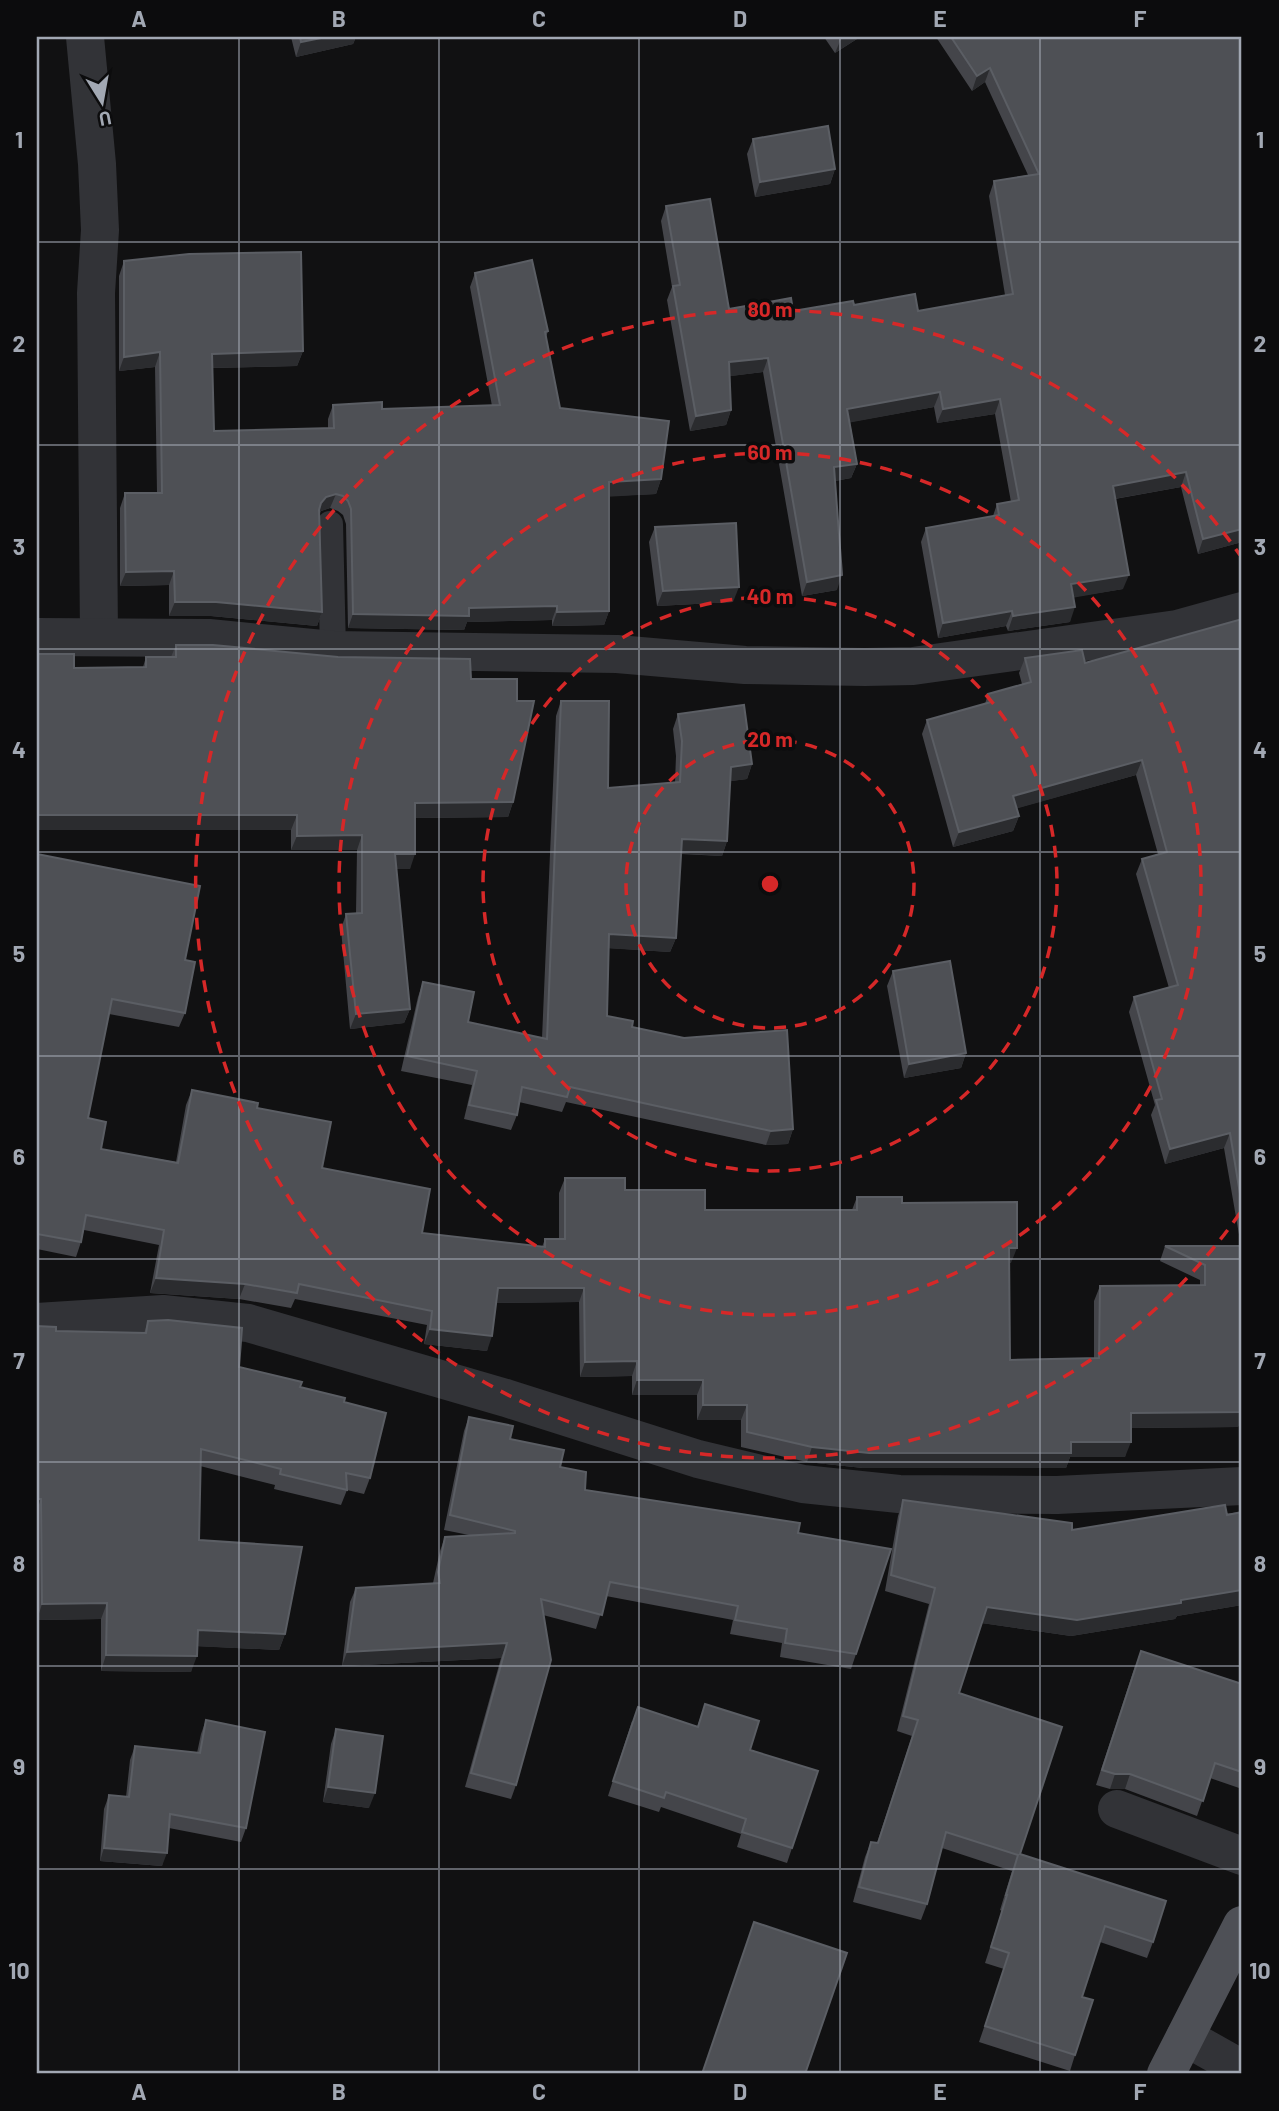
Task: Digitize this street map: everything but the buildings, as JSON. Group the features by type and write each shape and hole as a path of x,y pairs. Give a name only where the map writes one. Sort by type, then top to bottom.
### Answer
{"main road":[{"path":"1166,2074 1212,2053 1242,1925"}],"street":[{"path":"85,37 97,164 100,230 96,293 99,636"},
{"path":"37,637 209,638 333,650 617,654 745,664 913,666 1177,629 1242,611"},
{"path":"37,1322 163,1314 248,1323 506,1398 698,1459 803,1485 899,1494 1057,1495 1242,1486"},
{"path":"1117,1809 1242,1856"}],"lane":[{"path":"330,524 333,650"}]}
